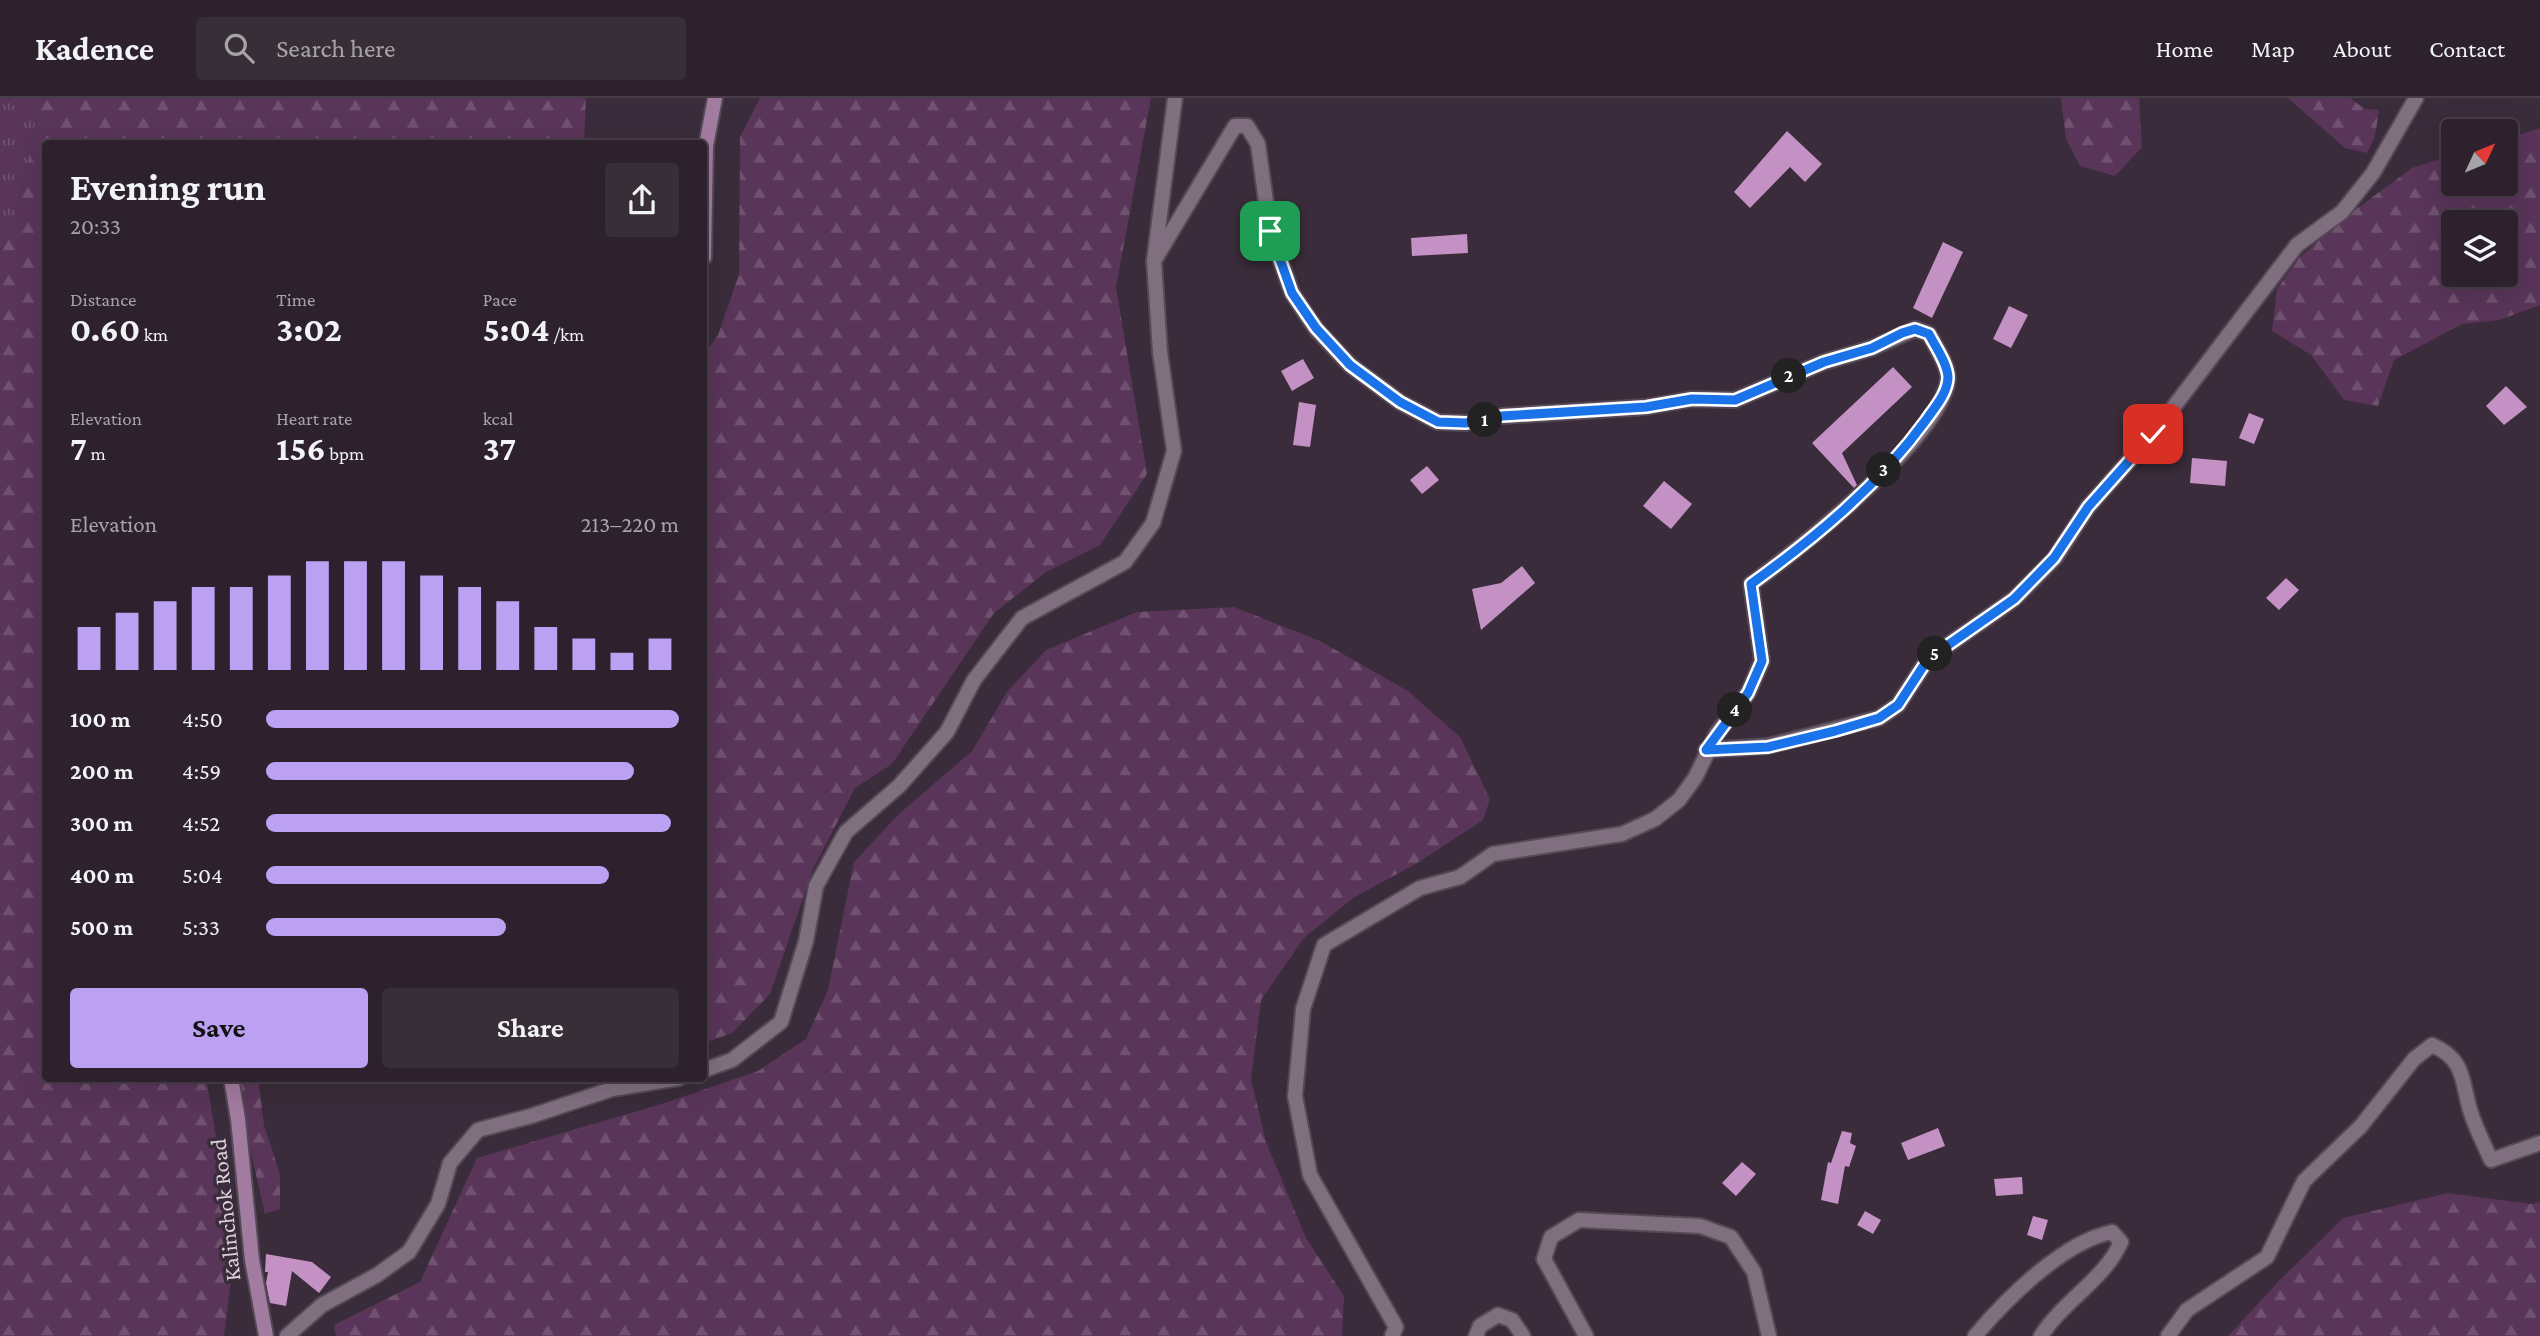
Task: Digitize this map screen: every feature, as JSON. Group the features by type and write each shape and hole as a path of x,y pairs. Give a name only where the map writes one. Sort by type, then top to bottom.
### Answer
{"street":[{"path":"707,141 715,98"},
{"path":"707,1069 732,1060 781,1022 806,941 816,886 845,832 900,786 947,732 974,680 1022,618 1125,562 1153,523 1174,451 1160,352 1154,261 1175,98"},
{"path":"1706,750 1768,747 1879,718 1898,705 1928,659 2014,599 2054,558 2088,507 2153,434 2297,245 2342,212 2373,173 2416,98"},
{"path":"1154,261 1235,126 1247,126 1258,144 1270,231 1292,293 1316,328 1350,365 1400,402 1438,422 1466,423 1502,416 1646,407 1692,399 1735,400 1824,362 1872,348 1915,329 1929,334 1948,376 1942,397 1908,445 1859,497 1799,549 1751,584 1762,661 1748,693 1706,750 1695,778 1679,800 1655,819 1622,834 1493,854 1460,877 1420,888 1324,944 1303,1009 1295,1096 1310,1175 1396,1328 1392,1336"},
{"path":"2168,1336 2188,1310 2267,1257 2304,1181 2361,1126 2414,1059 2432,1045 2448,1052 2465,1079 2470,1111 2491,1160 2540,1143"},
{"name":"Kalinchok Road","path":"232,1082 238,1119 251,1260 265,1336"},
{"path":"287,1336 322,1305 377,1275 408,1251 438,1204 450,1163 478,1130 531,1116 612,1089 655,1082"},
{"path":"1586,1336 1544,1259 1551,1237 1579,1220 1700,1226 1731,1237 1754,1272 1769,1336"},
{"path":"1975,1336 1993,1314 2069,1250 2098,1235 2112,1232 2121,1242 2115,1256 2052,1318 2041,1336"},
{"path":"1476,1336 1480,1326 1498,1315 1512,1320 1523,1336"}],"green space":[{"path":"0,98 40,98 23,187 0,255"},
{"path":"40,98 586,98 584,140 42,140 42,1082 207,1082 235,1248 224,1336 0,1336 0,255 23,187"},
{"path":"760,98 1151,98 1116,287 1147,474 1100,545 1046,572 994,613 892,764 855,788 813,869 770,994 732,1033 707,1042 707,351 718,335 739,274 740,137"},
{"path":"2061,98 2139,98 2142,147 2115,176 2080,166 2066,139"},
{"path":"2288,98 2350,98 2365,109 2379,110 2375,136 2367,153 2345,148"},
{"path":"2540,128 2540,305 2499,320 2462,324 2394,360 2378,406 2344,400 2311,355 2272,331 2277,289 2298,259 2340,221 2412,168 2441,159 2441,196 2518,196 2518,135"},
{"path":"1234,607 1320,641 1408,691 1460,737 1490,799 1483,820 1419,862 1353,898 1304,938 1261,1000 1251,1079 1266,1142 1306,1238 1344,1296 1342,1336 336,1336 334,1325 420,1282 477,1158 668,1102 758,1071 806,1039 828,990 854,862 899,814 972,751 1007,692 1046,650 1137,612"},
{"path":"235,1082 259,1082 264,1125 280,1174 280,1209 265,1214"},
{"path":"2448,1193 2532,1204 2540,1202 2540,1336 2228,1336 2343,1218"}],"building":[{"path":"1787,131 1822,164 1805,182 1790,167 1750,208 1734,192"},
{"path":"1467,234 1468,253 1412,256 1411,238"},
{"path":"1943,242 1963,252 1932,318 1913,308"},
{"path":"2009,306 2028,315 2011,348 1993,339"},
{"path":"1303,359 1314,378 1292,391 1281,371"},
{"path":"1893,367 1912,387 1842,453 1857,485 1854,488 1812,443"},
{"path":"2506,386 2527,407 2504,425 2486,406"},
{"path":"1299,402 1316,405 1310,447 1293,445"},
{"path":"2249,413 2264,419 2254,444 2239,438"},
{"path":"2192,458 2227,461 2225,486 2190,483"},
{"path":"1427,466 1439,480 1422,494 1410,480"},
{"path":"1664,481 1692,504 1671,529 1643,506"},
{"path":"1522,566 1535,583 1481,630 1472,589 1501,583"},
{"path":"2286,578 2299,590 2279,610 2266,598"},
{"path":"1938,1128 1945,1146 1908,1160 1901,1143"},
{"path":"1842,1131 1852,1133 1850,1143 1856,1146 1849,1167 1845,1166 1838,1204 1821,1200 1828,1162 1831,1163"},
{"path":"1742,1162 1756,1174 1736,1196 1722,1183"},
{"path":"2022,1177 2023,1194 1996,1196 1994,1179"},
{"path":"1865,1211 1881,1220 1873,1234 1857,1225"},
{"path":"2033,1216 2048,1220 2042,1240 2027,1235"},
{"path":"266,1254 312,1262 331,1277 319,1293 292,1271 286,1306 270,1303 266,1283 268,1272 265,1272"}],"route":[{"path":"1270,231 1292,293 1316,328 1350,365 1400,402 1438,422 1466,423 1502,416 1646,407 1692,399 1735,400 1824,362 1872,348 1902,333 1915,329 1929,334 1948,376 1942,397 1908,445 1859,497 1799,549 1751,584 1762,661 1748,693 1706,750 1768,747 1879,718 1898,705 1928,659 2014,599 2054,558 2088,507 2153,434"}]}
